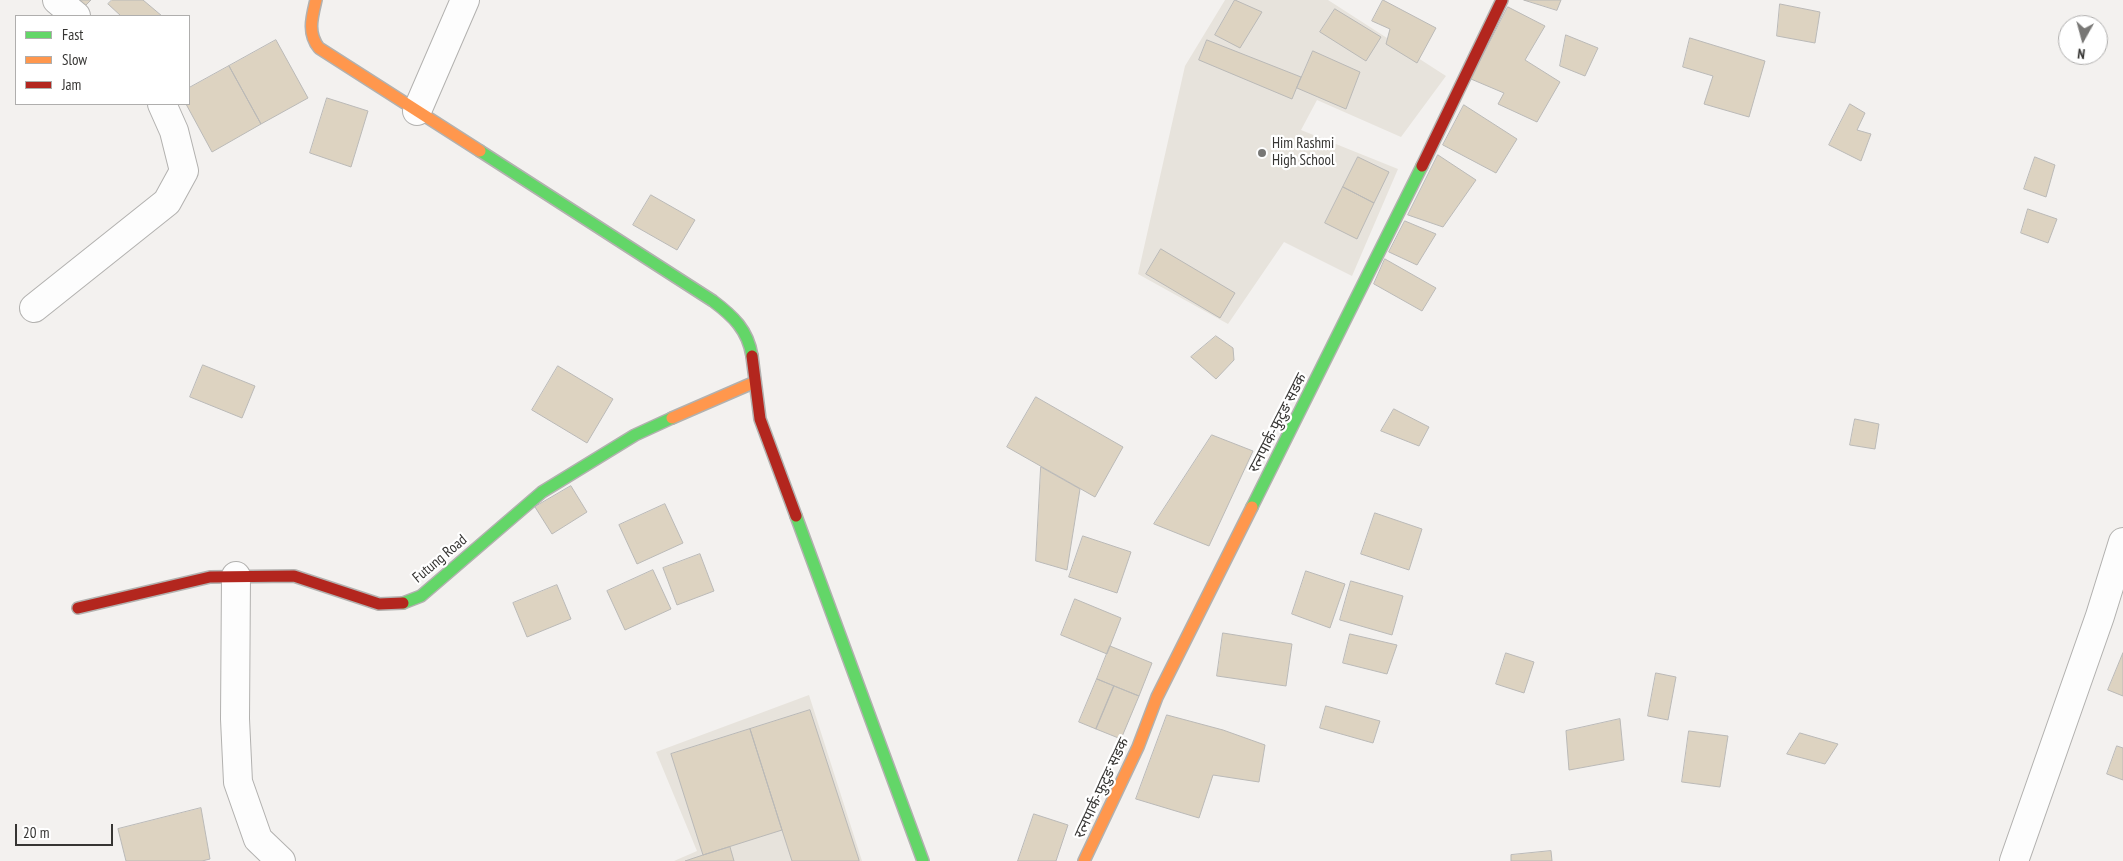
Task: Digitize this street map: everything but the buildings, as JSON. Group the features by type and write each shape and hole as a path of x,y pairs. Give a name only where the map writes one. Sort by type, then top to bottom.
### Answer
{"street":[{"path":"57,0 75,15"},
{"path":"316,0 310,28 312,42 327,54 705,295 735,318 750,342 760,418 923,861"},
{"path":"417,111 465,0"},
{"name":"रत्नपार्क-फुटुङ सडक","path":"1084,861 1138,747 1175,660 1430,150 1502,0"},
{"path":"34,308 167,202 184,171 174,131 162,105"},
{"name":"Futung Road","path":"78,608 210,577 236,576 294,576 379,604 398,604 421,596 542,492 635,435 754,382"},
{"path":"2014,861 2100,616 2123,542"},
{"path":"236,576 235,719 238,782 258,839 281,861"}],"shaded area":[{"name":"Him Rashmi High School","path":"1225,0 1328,0 1446,76 1401,137 1317,100 1301,130 1398,169 1352,276 1284,242 1228,324 1138,274 1185,66"},
{"path":"809,695 862,861 674,861 697,851 656,752"}],"traffic: fast":[{"path":"480,151 713,301 727,312 743,331 752,356"},
{"path":"1252,507 1422,166"},
{"path":"403,603 421,596 542,492 635,435 672,418"},
{"path":"796,516 923,861"}],"traffic: slow":[{"path":"316,0 312,19 312,31 319,48 480,151"},
{"path":"672,418 755,382"},
{"path":"1084,861 1138,747 1157,697 1252,507"}],"traffic: jam":[{"path":"1422,166 1502,0"},
{"path":"752,356 760,419 796,516"},
{"path":"78,608 210,577 294,576 379,604 403,603"}],"place":[{"name":"Him Rashmi High School","path":"1262,153"}]}
